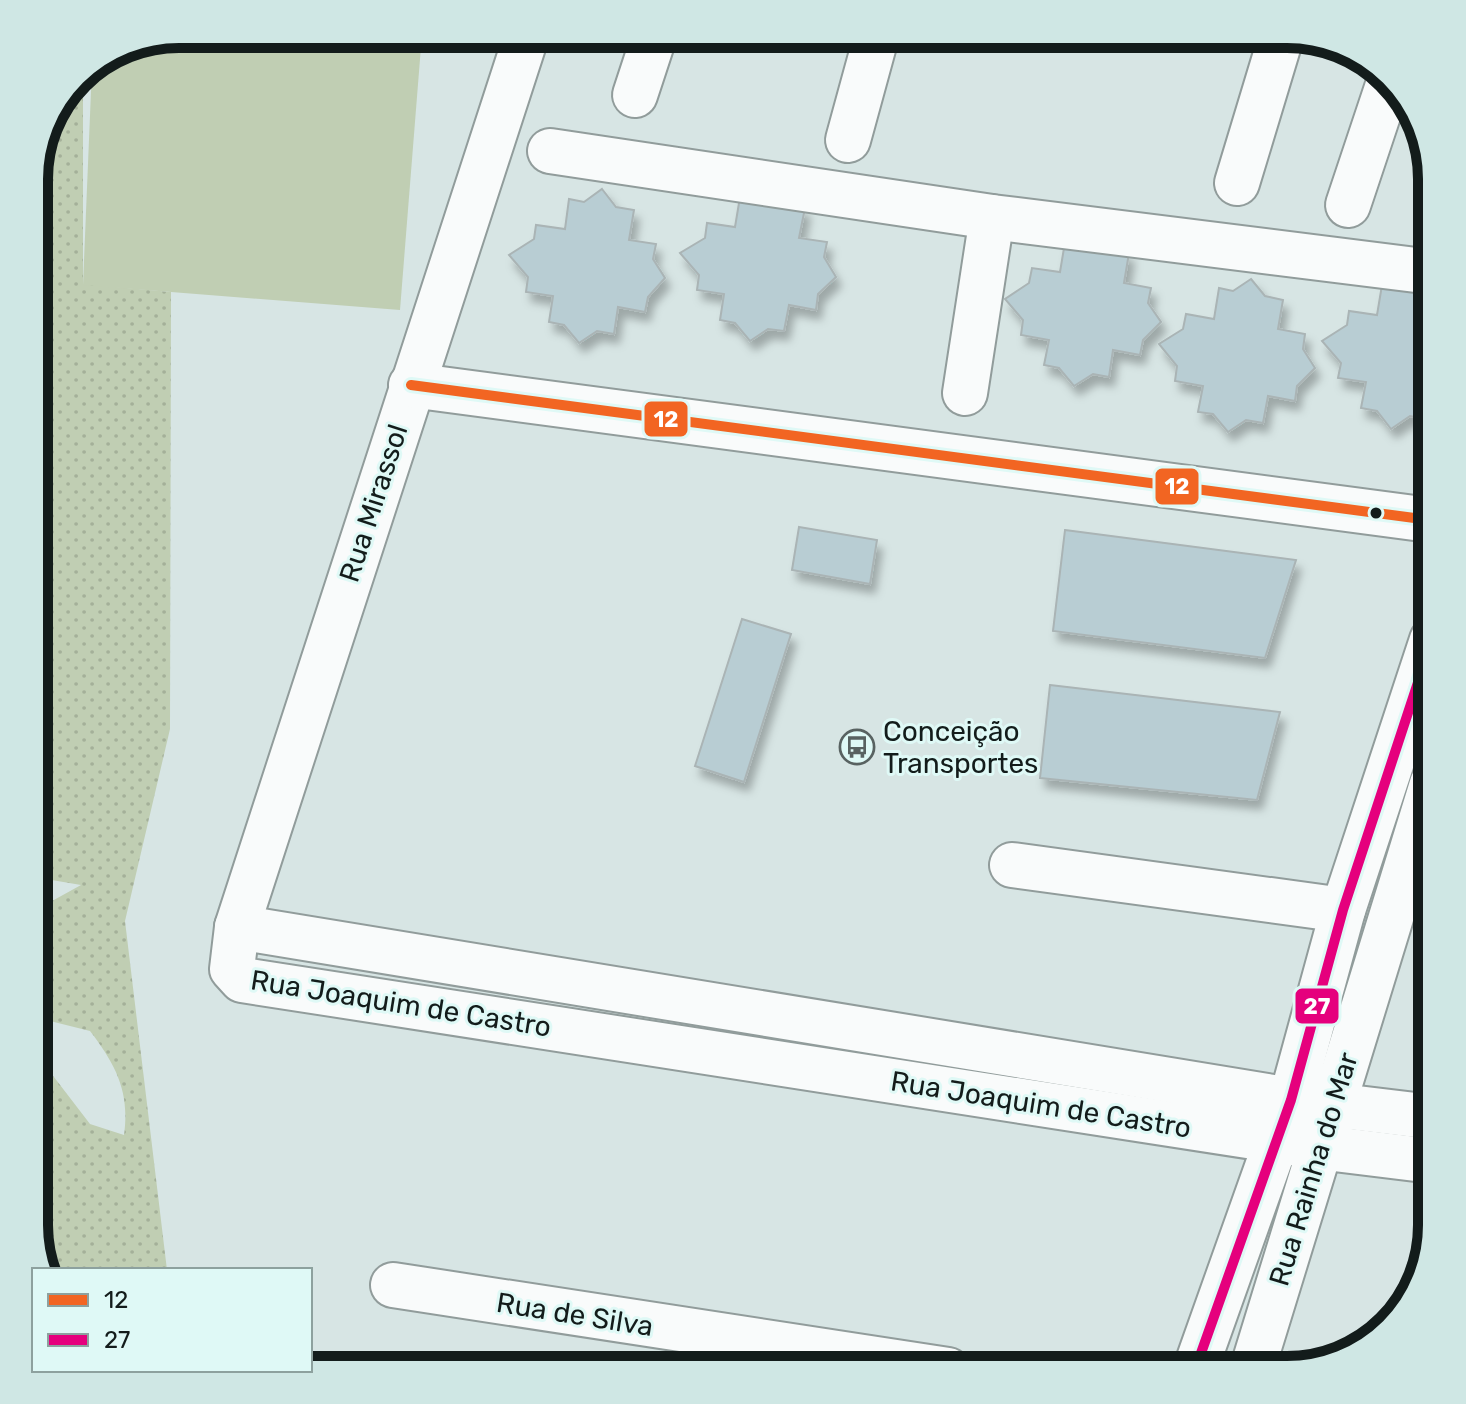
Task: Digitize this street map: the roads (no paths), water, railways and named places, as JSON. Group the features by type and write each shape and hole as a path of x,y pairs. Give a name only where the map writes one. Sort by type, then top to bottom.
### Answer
{"street":[{"name":"Rua Mirassol","path":"237,927 522,48"},
{"path":"635,95 650,48"},
{"path":"848,140 873,48"},
{"path":"1237,183 1278,48"},
{"path":"1348,205 1385,93"},
{"path":"550,151 992,217 1418,270"},
{"path":"965,393 992,217"},
{"path":"411,385 1418,521"},
{"name":"Rua Rainha do Mar","path":"1312,1102 1343,910 1418,682"},
{"name":"Rua Rainha do Mar","path":"1201,1356 1297,1144 1418,821"},
{"path":"1012,865 1343,910"},
{"name":"Rua Joaquim de Castro","path":"1418,1115 1312,1102 237,927 231,963 242,980 1297,1144 1418,1159"},
{"name":"Rua Rainha do Mar","path":"1255,1356 1297,1144"},
{"name":"Rua de Silva","path":"393,1285 857,1356"}],"place":[{"name":"Conceição Transportes","path":"857,747"}]}
